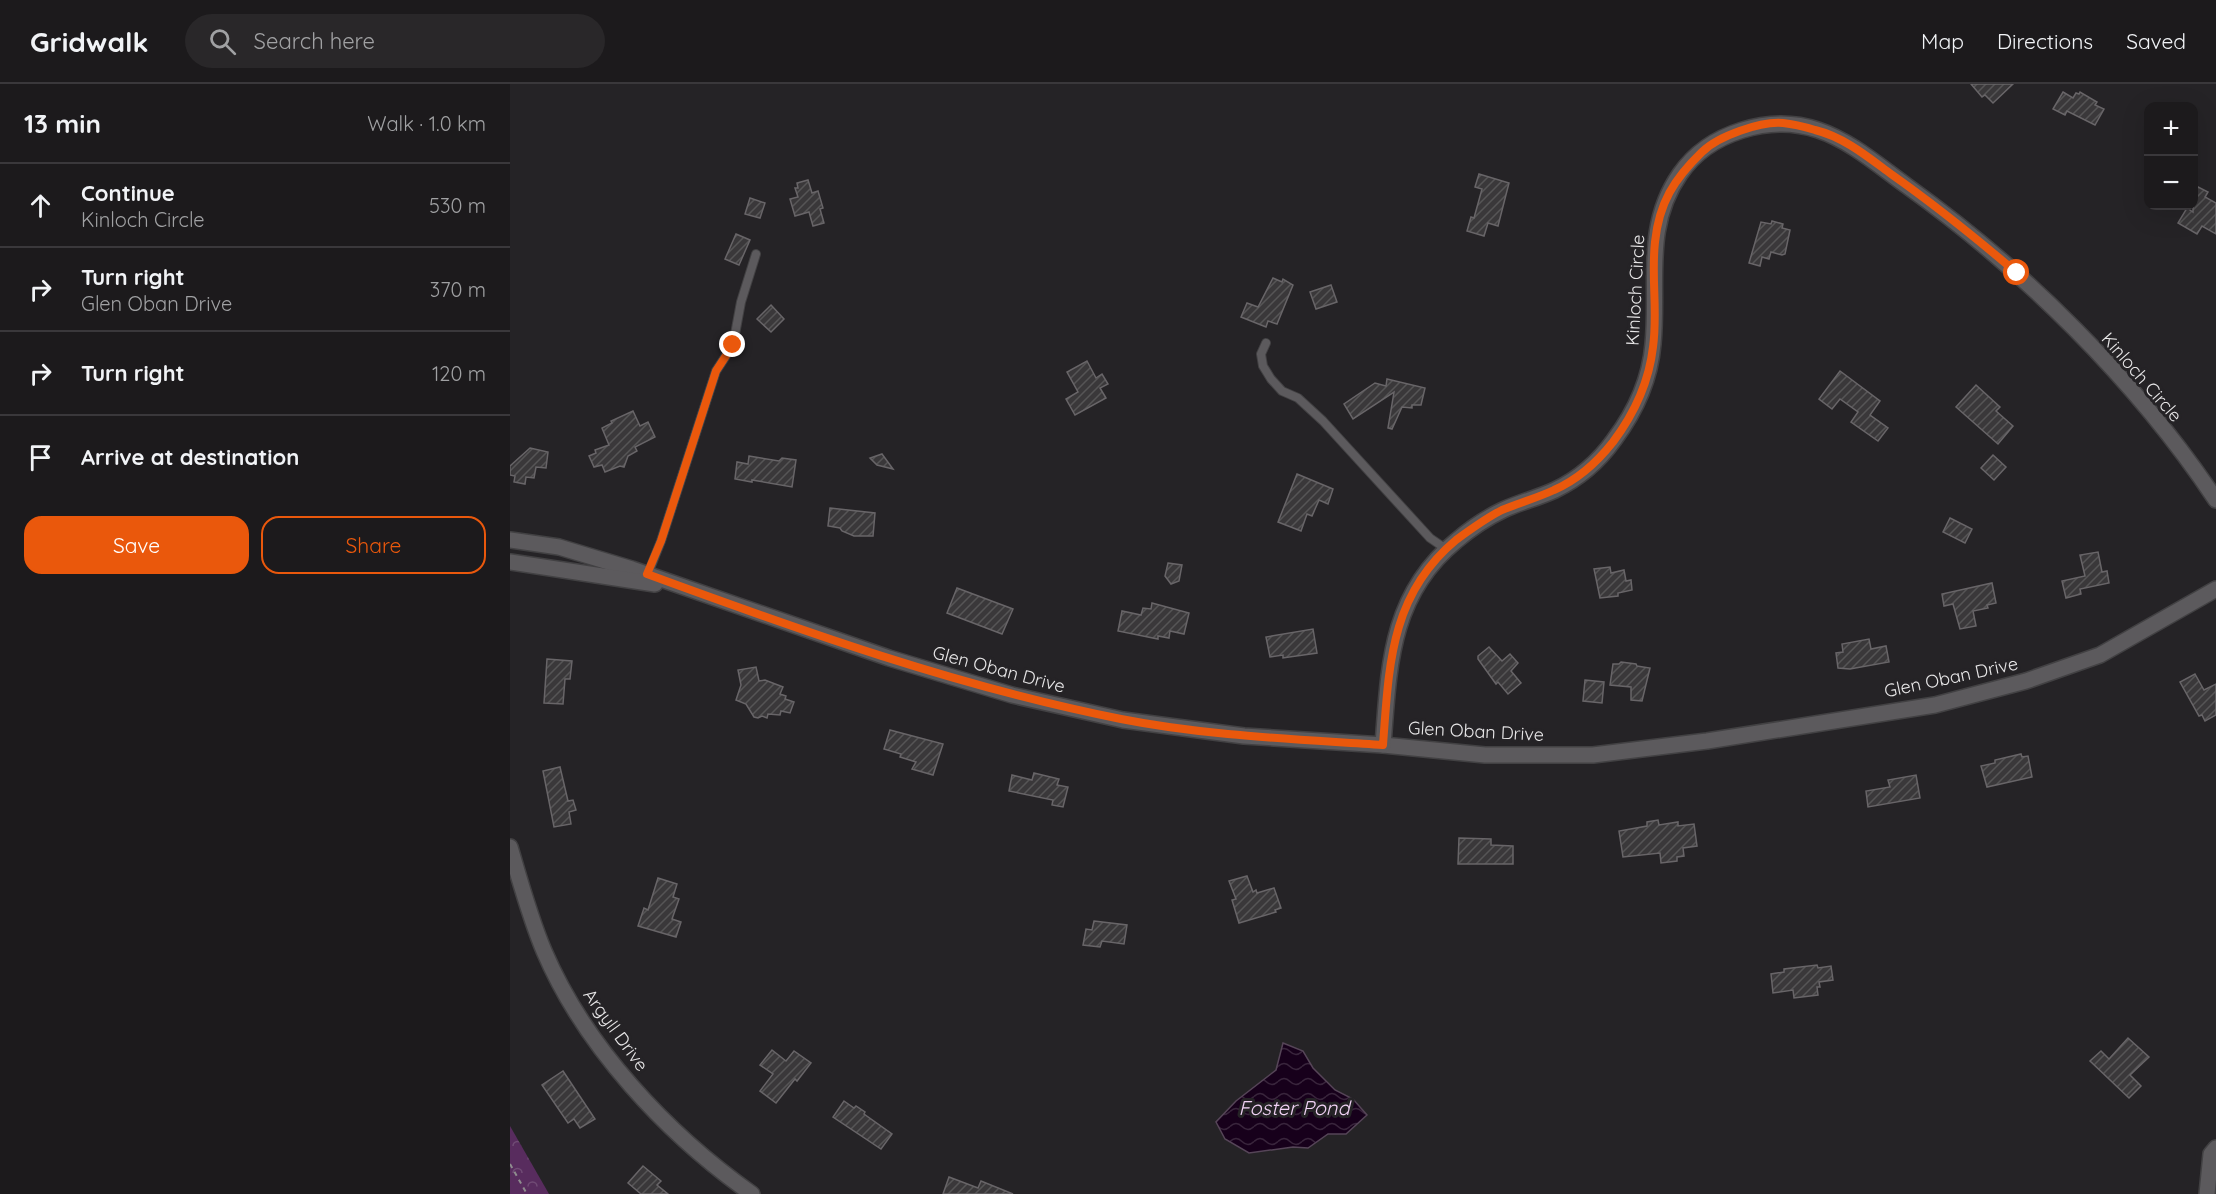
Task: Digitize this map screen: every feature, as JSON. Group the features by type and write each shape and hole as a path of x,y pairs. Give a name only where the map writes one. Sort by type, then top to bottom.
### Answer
{"street":[{"name":"Kinloch Circle","path":"1383,745 1388,669 1395,634 1407,601 1418,582 1446,549 1473,527 1501,511 1557,489 1591,467 1632,414 1647,379 1653,345 1655,243 1661,208 1681,172 1708,146 1740,130 1781,123 1818,130 1854,147 1945,213 2017,273 2118,373 2199,474 2216,500"},
{"name":"Glen Oban Drive","path":"510,540 559,547 889,658 1012,695 1143,723 1244,736 1383,745 1485,755 1593,755 1707,741 1935,705 2026,681 2100,655 2216,589"},
{"name":"Glen Oban Drive","path":"510,562 646,578"},
{"name":"Argyll Drive","path":"510,847 544,950 575,1011 646,1102 720,1171 752,1194"},
{"path":"2207,1194 2211,1154 2216,1148"}],"lane":[{"path":"646,578 661,541 716,371 733,345 741,302 756,254"},
{"path":"1266,343 1261,354 1263,366 1271,379 1282,391 1298,398 1323,421 1430,538 1446,549"}],"path":[{"path":"510,1164 527,1194"}],"green space":[{"path":"510,1126 549,1194 510,1194"}],"water":[{"name":"Foster Pond","path":"1283,1043 1303,1051 1313,1068 1335,1090 1353,1099 1367,1115 1346,1134 1328,1134 1308,1148 1293,1147 1249,1153 1225,1139 1216,1122 1236,1101 1276,1070"}],"building":[{"path":"1971,84 2013,84 1993,103 1985,95 1982,97"},
{"path":"2063,92 2073,98 2076,93 2080,92 2097,102 2095,105 2104,109 2095,125 2067,111 2065,115 2053,109"},
{"path":"1479,174 1509,183 1498,226 1488,223 1484,236 1467,231 1471,217 1474,218 1482,189 1475,187"},
{"path":"808,180 812,193 818,191 823,208 820,209 824,223 813,226 809,212 795,216 790,199 798,197 795,188 798,188 797,183"},
{"path":"2198,187 2208,192 2205,197 2216,203 2216,234 2202,226 2197,234 2178,223 2186,210 2193,212 2193,210 2198,210"},
{"path":"750,198 765,203 760,218 745,214"},
{"path":"1772,221 1783,224 1782,228 1790,230 1785,254 1771,252 1769,259 1762,257 1760,266 1749,263 1761,222 1771,224"},
{"path":"736,234 750,240 739,265 725,259"},
{"path":"1273,278 1282,282 1283,279 1293,285 1277,324 1268,321 1266,327 1241,317 1247,303 1258,307"},
{"path":"1331,285 1337,302 1316,309 1310,292"},
{"path":"771,305 784,319 771,332 757,319"},
{"path":"1087,361 1096,378 1102,374 1108,384 1100,388 1106,398 1075,415 1066,399 1078,392 1067,372"},
{"path":"1840,371 1880,401 1870,415 1888,428 1878,441 1851,422 1858,412 1840,399 1832,409 1819,399"},
{"path":"1387,379 1425,388 1421,405 1412,405 1412,408 1402,407 1392,429 1388,428 1394,392 1353,419 1344,404 1375,383 1386,386"},
{"path":"1976,385 2000,407 1996,411 2013,426 1998,444 1956,407"},
{"path":"633,411 640,426 648,422 655,437 635,447 637,451 628,456 624,467 620,466 605,472 602,465 594,467 589,456 596,453 595,450 609,445 602,428 612,423 611,421"},
{"path":"530,448 548,452 546,468 536,467 534,478 526,477 525,484 514,482 515,476 510,475 510,466"},
{"path":"882,454 893,469 877,465 870,458"},
{"path":"1993,455 2006,467 1994,480 1981,468"},
{"path":"749,456 779,461 782,458 796,460 792,487 735,479 737,462 748,464"},
{"path":"1297,474 1333,489 1328,504 1319,500 1312,516 1307,514 1301,531 1278,522"},
{"path":"830,508 875,513 873,536 854,536 840,528 828,526"},
{"path":"1950,518 1972,529 1965,543 1943,532"},
{"path":"2098,552 2102,572 2107,571 2109,583 2080,589 2081,594 2066,598 2062,581 2085,576 2080,555"},
{"path":"1168,563 1182,565 1179,581 1171,584 1165,576"},
{"path":"1610,567 1611,573 1624,570 1626,581 1631,580 1632,590 1618,593 1618,596 1600,598 1594,569"},
{"path":"1992,583 1996,603 1987,605 1988,608 1973,611 1976,626 1960,629 1953,604 1944,606 1942,594"},
{"path":"957,588 1013,609 1002,634 947,613"},
{"path":"1152,603 1189,613 1184,634 1170,631 1169,638 1158,636 1158,639 1118,631 1122,611 1141,615 1143,608 1151,609"},
{"path":"1313,629 1317,653 1283,658 1283,655 1270,657 1266,637"},
{"path":"1869,639 1871,649 1886,646 1889,662 1850,669 1838,668 1836,653 1843,652 1842,644"},
{"path":"1489,647 1502,661 1510,654 1518,663 1511,671 1521,683 1508,694 1498,682 1496,684 1478,659 1478,656"},
{"path":"547,659 572,661 570,679 565,679 563,704 544,703"},
{"path":"1621,662 1650,668 1642,701 1631,700 1631,687 1610,685 1613,664"},
{"path":"756,667 759,681 765,680 783,687 780,694 786,696 785,699 794,702 790,713 781,711 780,715 768,714 767,718 762,716 758,718 754,717 746,704 736,700 741,685 738,670"},
{"path":"2195,674 2204,690 2216,684 2216,715 2205,721 2202,715 2199,716 2180,682"},
{"path":"1585,680 1604,682 1602,703 1583,701"},
{"path":"890,730 943,744 933,775 912,769 916,762 884,749"},
{"path":"2021,754 2022,757 2028,756 2032,777 1987,787 1981,766"},
{"path":"560,767 568,801 573,800 576,810 569,812 571,824 554,827 543,771"},
{"path":"1034,773 1059,779 1057,785 1068,787 1063,807 1052,805 1053,800 1009,791 1012,775 1032,780"},
{"path":"1916,775 1920,798 1868,807 1866,791 1890,787 1888,780"},
{"path":"1658,820 1659,825 1678,822 1678,826 1694,824 1697,846 1683,848 1684,856 1677,857 1677,861 1661,863 1660,853 1623,857 1619,831 1647,826 1647,822"},
{"path":"1459,838 1491,839 1491,845 1513,846 1513,864 1458,864"},
{"path":"1247,876 1253,892 1274,888 1281,908 1275,910 1276,912 1239,923 1232,900 1236,899 1229,881"},
{"path":"658,878 677,884 673,897 679,899 672,919 681,922 676,937 638,926 644,908 648,910"},
{"path":"1094,921 1127,925 1124,944 1102,941 1100,947 1083,945 1086,929 1092,930"},
{"path":"1817,965 1818,968 1831,966 1833,980 1819,982 1818,995 1794,998 1793,990 1773,993 1771,974 1784,972 1784,969"},
{"path":"2128,1038 2149,1057 2130,1075 2141,1086 2129,1098 2090,1061 2101,1051 2109,1059"},
{"path":"772,1050 786,1061 794,1051 811,1063 776,1103 760,1091 773,1074 760,1065"},
{"path":"563,1071 595,1119 580,1128 574,1119 568,1123 542,1085"},
{"path":"844,1101 865,1112 864,1114 892,1134 881,1149 833,1117"},
{"path":"643,1166 661,1181 657,1185 668,1194 641,1194 628,1183"},
{"path":"949,1177 978,1188 981,1181 1013,1194 943,1194"}],"route":[{"path":"733,345 716,371 661,541 647,574 889,658 1012,695 1123,720 1174,727 1244,736 1383,745 1388,669 1395,634 1407,601 1424,573 1446,549 1473,527 1501,511 1557,489 1591,467 1632,414 1647,379 1653,345 1655,243 1661,208 1681,172 1708,146 1740,130 1781,123 1818,130 1854,147 1945,213 2017,273"}]}
